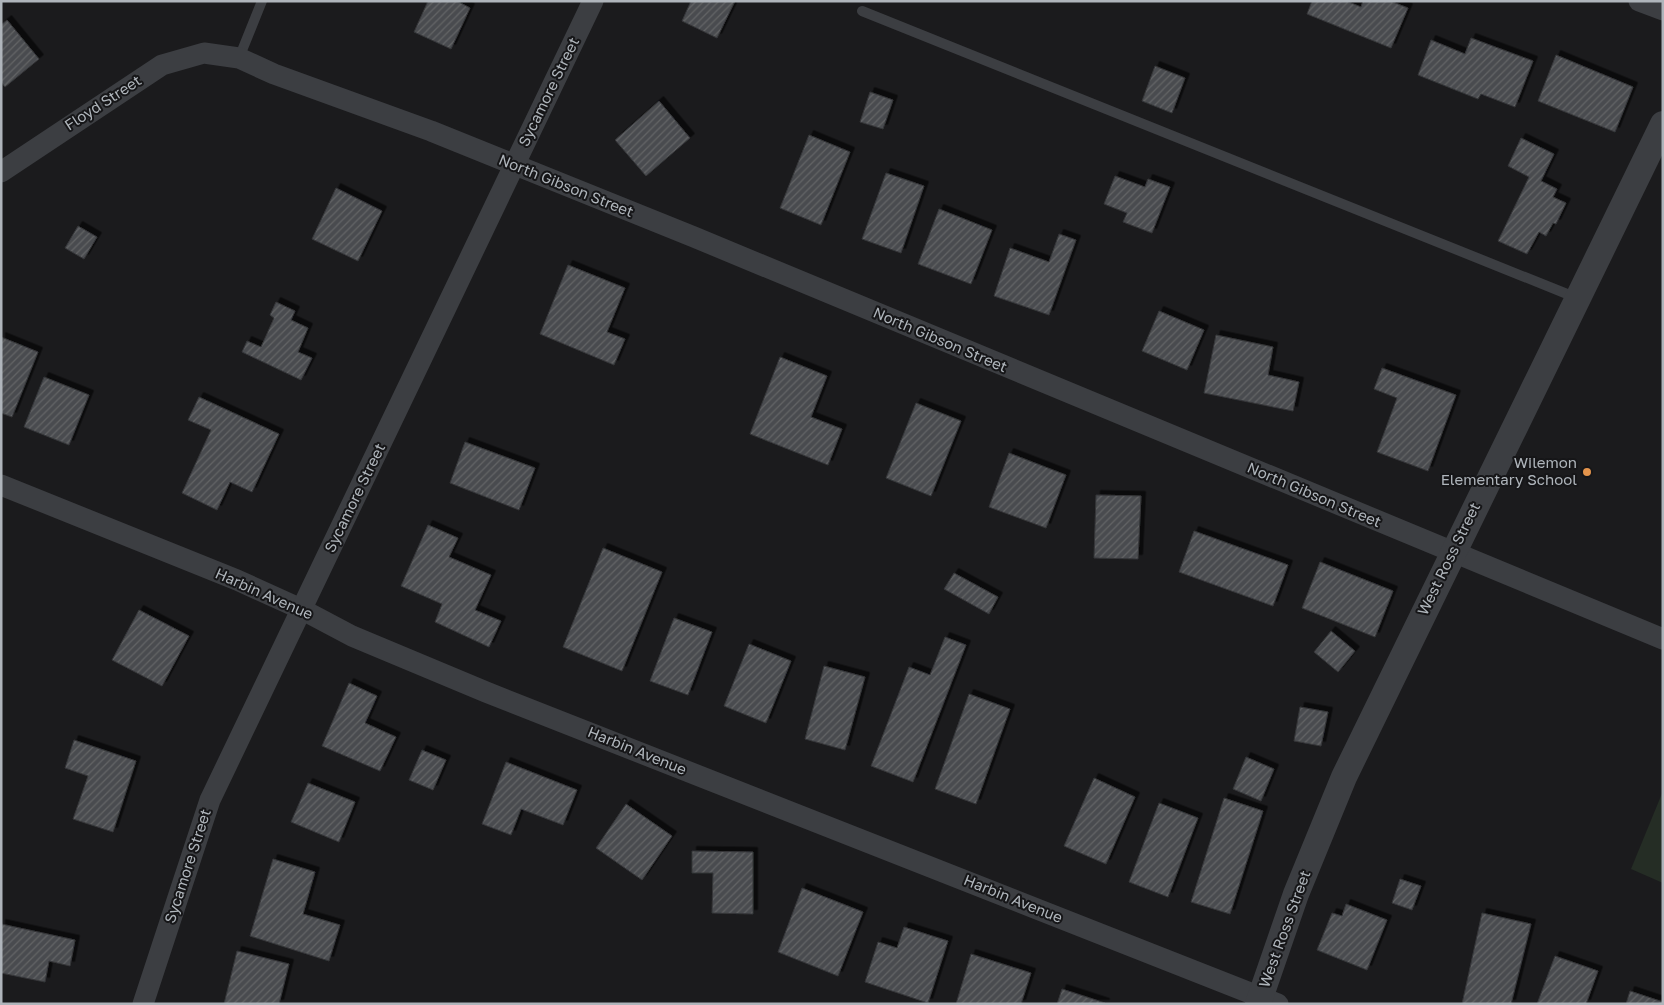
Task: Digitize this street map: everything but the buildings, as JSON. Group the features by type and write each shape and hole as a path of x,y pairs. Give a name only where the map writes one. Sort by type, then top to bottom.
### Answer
{"street":[{"name":"Sycamore Street","path":"143,1004 210,800 593,1"},
{"path":"1638,1 1663,10"},
{"name":"Floyd Street","path":"1,172 162,65 204,53 214,53"},
{"name":"North Gibson Street","path":"214,53 239,58 274,74 431,131 703,241 1663,639"},
{"name":"West Ross Street","path":"1265,1001 1296,894 1344,777 1452,552 1663,124"},
{"name":"Harbin Avenue","path":"1,485 237,580 301,609 352,636 486,692 1265,1001"}],"lane":[{"path":"239,58 262,1"},
{"path":"862,11 1577,298"}],"shaded area":[{"path":"1663,791 1663,883 1631,869"}],"place":[{"name":"Wilemon Elementary School","path":"1587,472"}]}
